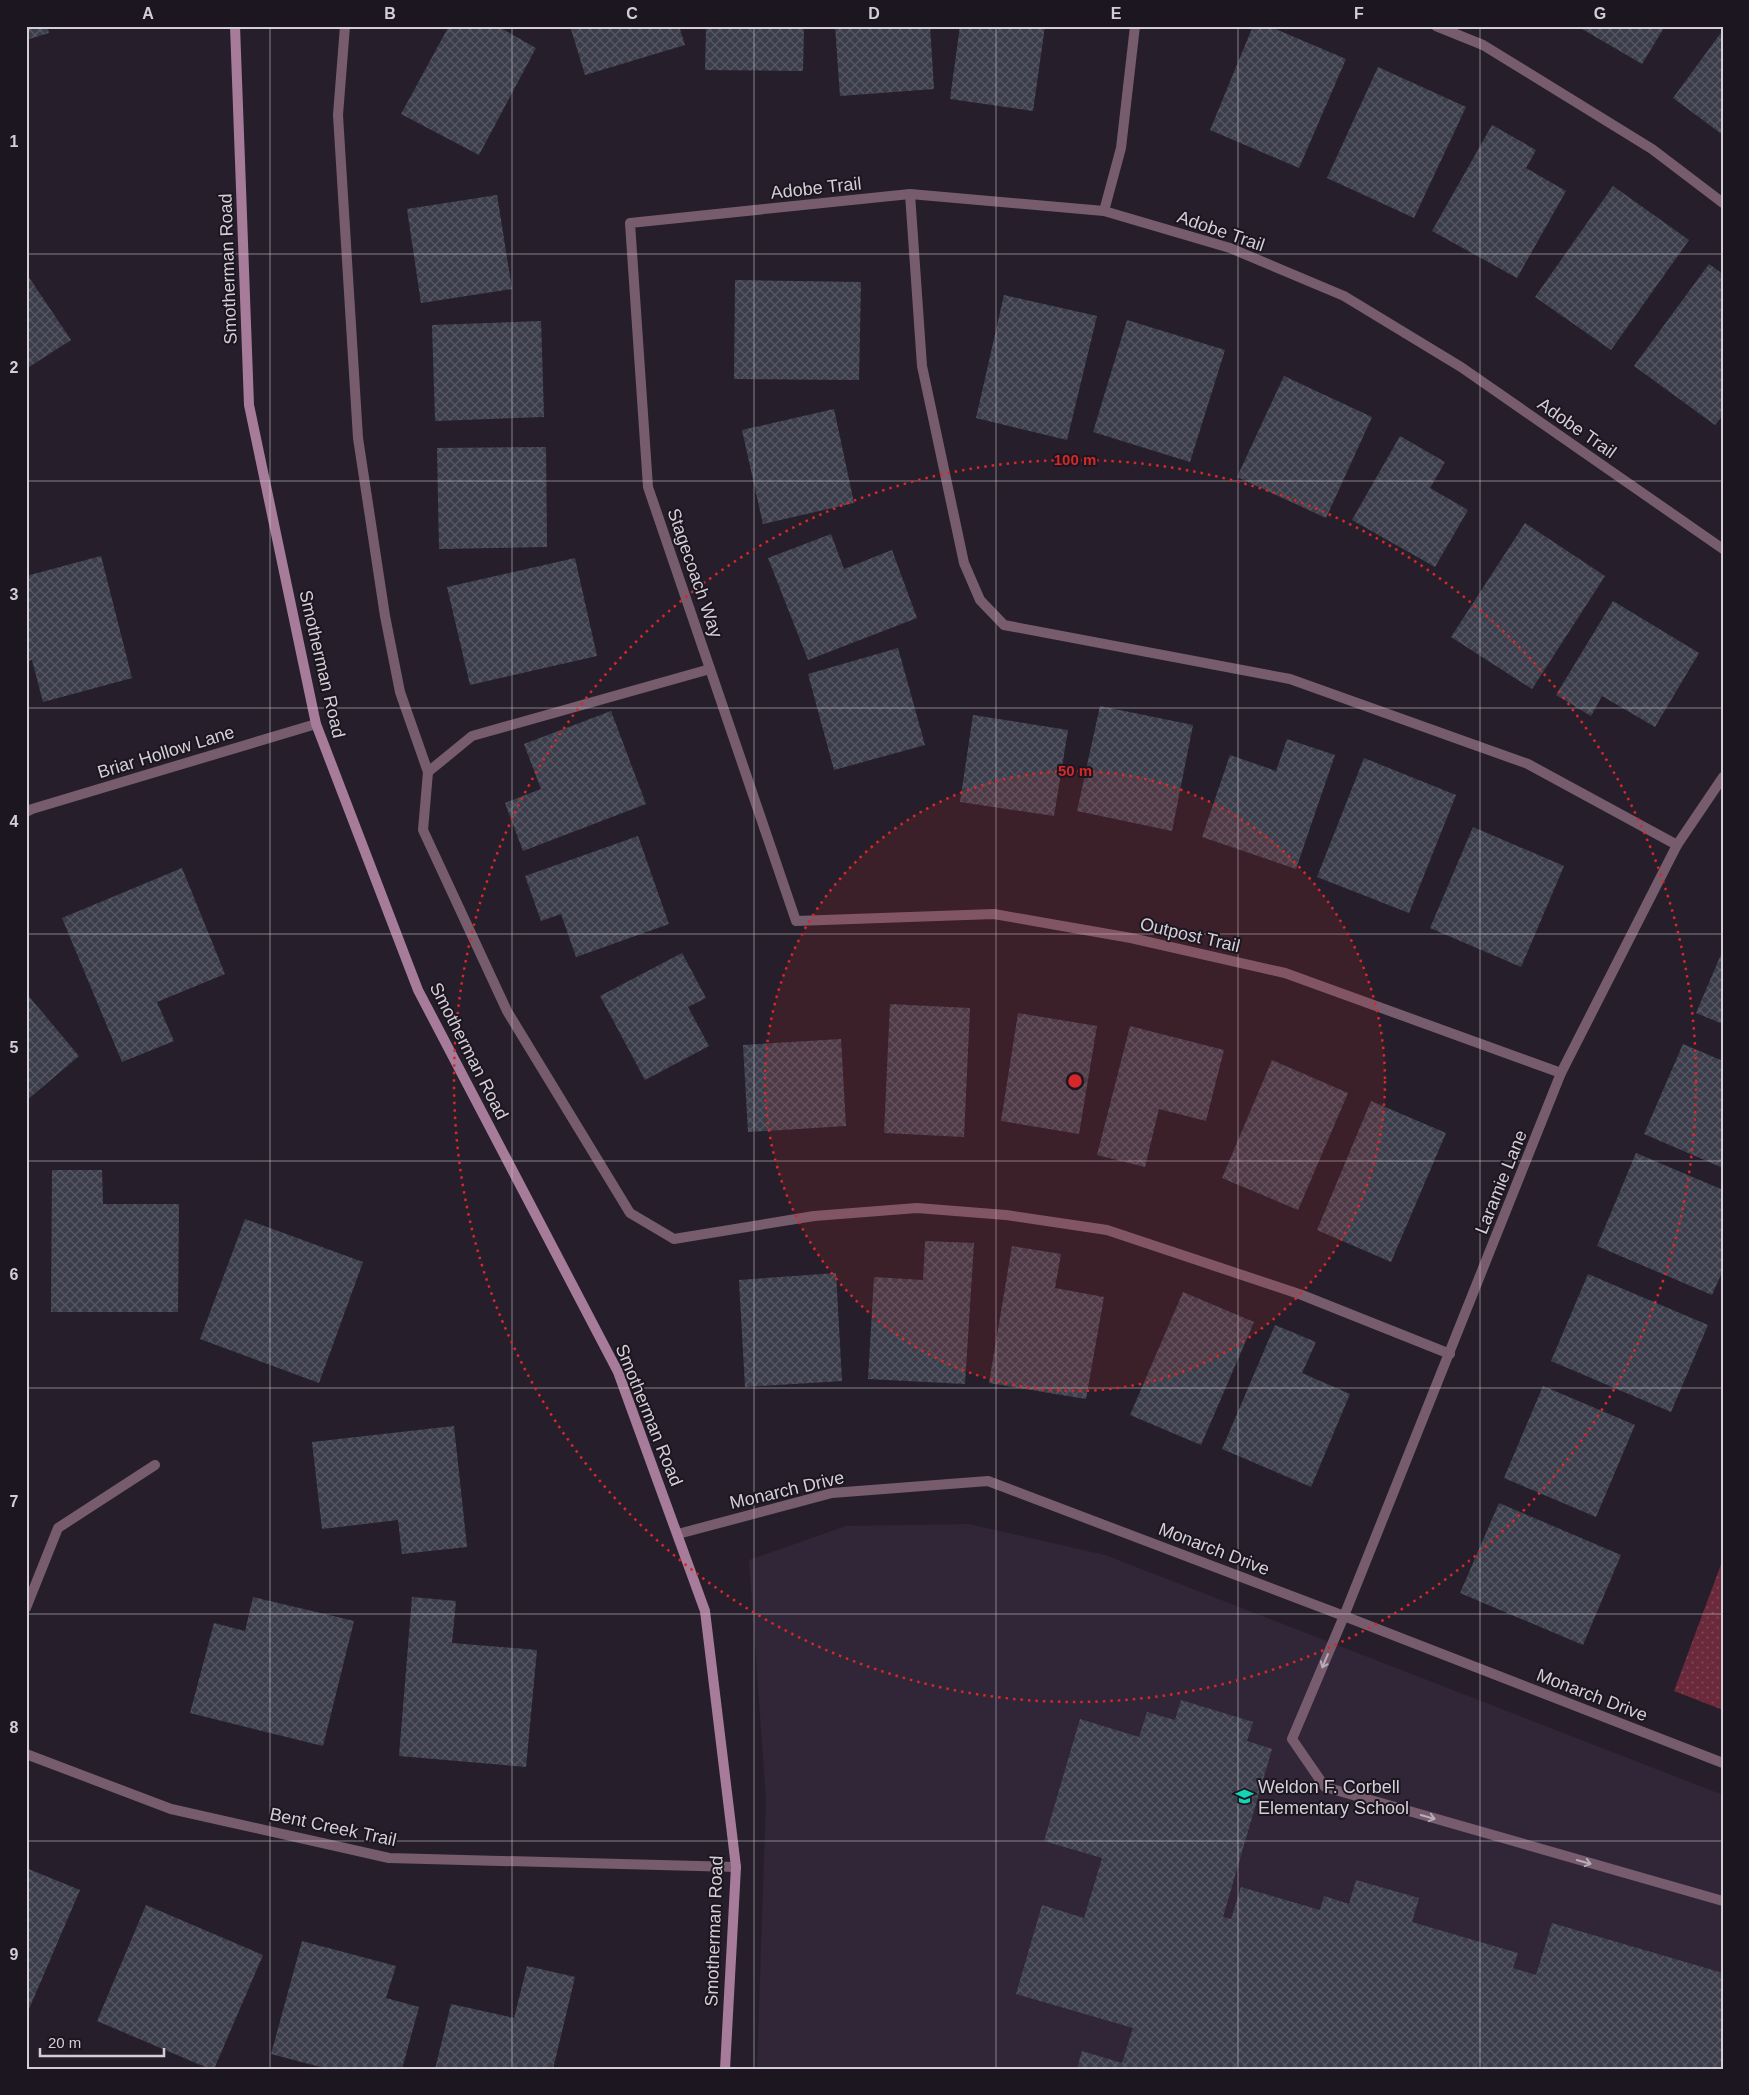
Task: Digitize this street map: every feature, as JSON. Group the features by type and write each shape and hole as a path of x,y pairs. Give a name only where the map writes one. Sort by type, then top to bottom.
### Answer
{"street":[{"name":"Smotherman Road","path":"235,26 249,405 316,724 418,990 618,1372 705,1611 736,1867 725,2069"},
{"path":"345,26 338,114 358,438 400,692 428,772 423,830 507,1011 630,1213 674,1239 814,1216 917,1208 1006,1215 1108,1230 1302,1295 1450,1354"},
{"path":"1104,211 1121,148 1136,26"},
{"path":"1436,26 1483,45 1644,144 1723,203"},
{"path":"910,194 922,366 964,563 980,600 1004,625 1290,679 1528,764 1677,845"},
{"name":"Adobe Trail","path":"630,222 910,194 1104,211 1230,248 1344,296 1461,367 1723,549"},
{"name":"Stagecoach Way","path":"630,222 648,487 796,921"},
{"path":"428,772 472,736 710,669"},
{"name":"Briar Hollow Lane","path":"26,812 316,724"},
{"name":"Laramie Lane","path":"1723,777 1677,845 1561,1073 1450,1354 1292,1739 1325,1787 1723,1901"},
{"name":"Outpost Trail","path":"796,921 994,914 1131,938 1284,973 1561,1073"},
{"path":"26,1608 58,1528 155,1465"},
{"name":"Monarch Drive","path":"678,1534 832,1492 988,1481 1723,1763"},
{"name":"Bent Creek Trail","path":"26,1754 171,1809 389,1858 736,1867"}],"shaded area":[{"name":"Weldon F. Corbell Elementary School","path":"969,1524 1105,1555 1723,1795 1723,2069 757,2069 766,1799 749,1560 846,1526"},
{"path":"1723,1559 1723,1710 1674,1691"}],"building":[{"path":"26,26 47,26 49,33 26,40"},
{"path":"449,26 497,26 536,48 479,155 401,114"},
{"path":"570,26 679,26 685,45 585,75"},
{"path":"706,26 804,26 803,71 705,70"},
{"path":"835,26 930,26 934,89 840,96"},
{"path":"960,26 1045,26 1033,111 950,99"},
{"path":"1253,26 1268,26 1346,59 1299,168 1210,130"},
{"path":"1577,26 1665,26 1642,64"},
{"path":"1723,30 1723,135 1673,98"},
{"path":"1378,67 1466,107 1414,218 1327,178"},
{"path":"1492,125 1536,150 1526,168 1566,191 1517,278 1432,231"},
{"path":"1613,186 1689,240 1611,350 1535,297"},
{"path":"497,195 512,289 421,303 407,209"},
{"path":"1709,264 1723,274 1723,415 1715,425 1634,366"},
{"path":"26,273 71,340 26,369"},
{"path":"735,280 861,282 859,380 734,379"},
{"path":"1004,295 1097,316 1067,440 976,418"},
{"path":"1127,320 1225,350 1190,462 1093,432"},
{"path":"541,321 544,417 435,421 432,325"},
{"path":"1284,376 1372,417 1326,518 1237,477"},
{"path":"834,409 854,503 763,524 742,430"},
{"path":"1400,436 1445,462 1430,488 1468,510 1435,567 1352,520"},
{"path":"546,447 547,547 439,549 437,448"},
{"path":"1525,523 1605,576 1532,689 1451,637"},
{"path":"831,534 844,569 892,550 917,618 808,660 768,558"},
{"path":"101,556 132,678 43,702 32,660 26,662 26,576"},
{"path":"575,558 597,656 470,685 447,587"},
{"path":"1613,601 1699,653 1655,727 1602,696 1591,716 1556,695"},
{"path":"898,648 925,745 834,770 808,674"},
{"path":"1100,706 1193,725 1172,831 1077,811"},
{"path":"611,711 646,804 523,851 505,803 541,789 524,744"},
{"path":"973,715 1068,730 1054,816 960,802"},
{"path":"1287,739 1335,755 1296,869 1202,837 1230,755 1276,771"},
{"path":"1364,758 1456,795 1409,913 1317,877"},
{"path":"1473,827 1564,866 1521,967 1430,928"},
{"path":"638,836 669,924 576,957 561,914 541,921 525,876"},
{"path":"182,868 225,974 157,1002 174,1041 122,1062 62,918"},
{"path":"1723,950 1723,1024 1696,1013"},
{"path":"682,953 706,998 688,1007 709,1046 645,1080 600,996"},
{"path":"26,993 79,1056 26,1101"},
{"path":"890,1004 970,1008 964,1137 884,1133"},
{"path":"1018,1013 1097,1026 1079,1134 1001,1121"},
{"path":"1130,1026 1224,1050 1206,1121 1159,1109 1145,1167 1097,1155"},
{"path":"841,1039 846,1126 748,1132 743,1045"},
{"path":"1683,1044 1723,1061 1723,1168 1644,1134"},
{"path":"1272,1060 1348,1093 1298,1210 1222,1178"},
{"path":"1371,1101 1446,1133 1391,1262 1317,1230"},
{"path":"1636,1153 1723,1190 1723,1270 1712,1295 1597,1246"},
{"path":"52,1170 102,1170 103,1204 179,1204 178,1312 51,1312"},
{"path":"245,1219 363,1262 319,1383 200,1339"},
{"path":"925,1241 974,1243 965,1384 868,1379 874,1277 923,1280"},
{"path":"1012,1246 1061,1254 1055,1288 1104,1297 1086,1399 989,1383"},
{"path":"836,1273 842,1381 745,1387 739,1280"},
{"path":"1588,1274 1708,1325 1671,1412 1551,1361"},
{"path":"1183,1292 1254,1322 1201,1445 1130,1415"},
{"path":"1275,1325 1316,1342 1302,1373 1350,1394 1311,1487 1222,1449"},
{"path":"1543,1386 1635,1425 1596,1517 1504,1478"},
{"path":"454,1426 467,1547 402,1554 398,1520 322,1529 312,1442"},
{"path":"1499,1503 1621,1555 1583,1645 1460,1593"},
{"path":"253,1597 354,1621 323,1746 190,1713 214,1623 245,1631"},
{"path":"412,1597 456,1601 452,1643 537,1650 526,1767 399,1756"},
{"path":"1181,1700 1253,1722 1247,1741 1272,1749 1223,1917 1231,1919 1241,1887 1320,1910 1324,1896 1349,1904 1356,1880 1419,1898 1412,1922 1518,1953 1513,1968 1536,1975 1552,1923 1723,1973 1723,2069 1077,2069 1082,2051 1122,2063 1133,2028 1016,1994 1042,1905 1084,1918 1102,1858 1044,1841 1080,1719 1139,1737 1147,1712 1175,1720"},
{"path":"26,1868 80,1890 26,2016"},
{"path":"146,1905 263,1955 214,2069 210,2069 97,2021"},
{"path":"302,1941 396,1966 386,1998 419,2007 402,2069 328,2069 271,2054"},
{"path":"527,1966 575,1977 553,2069 435,2069 451,2004 514,2018"}],"place":[{"name":"Weldon F. Corbell Elementary School","path":"1244,1797"}]}
